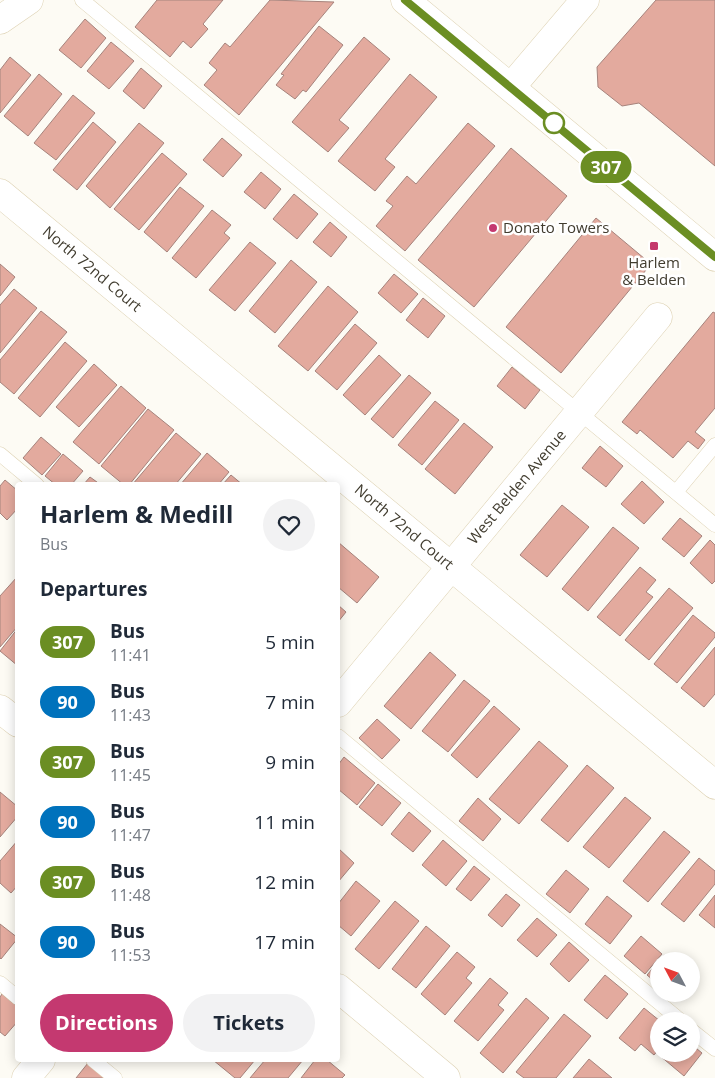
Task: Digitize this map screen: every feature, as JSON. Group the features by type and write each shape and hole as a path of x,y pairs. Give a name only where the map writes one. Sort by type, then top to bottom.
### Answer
{"street":[{"path":"0,20 29,0"},
{"path":"405,0 715,256"},
{"path":"510,87 578,2"},
{"name":"North 72nd Court","path":"0,193 715,785"},
{"name":"West Belden Avenue","path":"340,701 658,317"},
{"path":"0,709 15,721"},
{"path":"340,990 446,1078"},
{"path":"26,1078 39,1062"}],"lane":[{"path":"82,0 715,525"},
{"path":"676,492 715,445"},
{"path":"0,454 33,482"},
{"path":"340,738 670,1012"},
{"path":"0,983 15,996"},
{"path":"700,1037 715,1049"},
{"path":"95,1062 115,1078"}],"building":[{"path":"157,0 223,0 203,24 208,29 191,48 183,41 170,57 135,27"},
{"path":"270,0 334,2 239,115 204,85 217,70 209,63 225,43 230,47"},
{"path":"656,0 715,0 715,166 639,103 622,106 598,87 597,67"},
{"path":"85,19 106,38 81,68 59,50"},
{"path":"319,26 343,45 306,92 303,90 295,99 276,85 284,75 281,74"},
{"path":"364,37 390,59 339,120 349,128 328,152 292,122"},
{"path":"111,42 134,61 109,89 87,71"},
{"path":"10,57 31,75 0,113 0,70"},
{"path":"141,68 162,86 144,109 123,91"},
{"path":"39,74 62,94 28,136 4,116"},
{"path":"410,74 437,97 385,159 395,167 375,191 338,161"},
{"path":"73,95 95,113 56,160 34,143"},
{"path":"93,122 116,142 77,190 53,170"},
{"path":"139,123 164,143 110,208 86,186"},
{"path":"468,123 495,146 405,251 376,226 393,206 386,201 407,176 416,184"},
{"path":"222,138 242,155 223,177 203,160"},
{"name":"Donato Towers","path":"511,148 567,196 474,307 418,260"},
{"path":"162,153 187,174 139,230 114,209"},
{"path":"261,172 281,189 265,209 244,192"},
{"path":"180,187 204,206 167,252 144,232"},
{"path":"294,194 318,214 297,239 273,219"},
{"path":"212,210 231,225 224,233 230,238 196,278 172,258"},
{"name":"Donato Towers","path":"596,218 651,264 561,373 506,327"},
{"path":"330,222 347,237 331,257 313,242"},
{"path":"250,242 276,263 235,311 209,290"},
{"path":"291,260 317,282 275,333 249,311"},
{"path":"0,264 15,277 0,296"},
{"path":"394,274 418,294 401,313 378,293"},
{"path":"328,286 358,312 308,371 278,346"},
{"path":"14,289 37,308 0,353 0,305"},
{"path":"423,298 445,316 428,338 406,320"},
{"path":"41,311 67,332 14,394 0,382 0,360"},
{"path":"713,312 715,313 715,408 695,432 705,440 698,449 688,441 673,458 640,430 637,434 622,422"},
{"path":"355,324 377,343 337,390 315,371"},
{"path":"65,342 87,361 40,417 18,398"},
{"path":"379,355 401,375 365,415 343,395"},
{"path":"94,364 117,385 79,427 56,407"},
{"path":"512,367 540,390 525,409 497,386"},
{"path":"409,375 431,393 393,438 371,419"},
{"path":"121,386 146,408 99,464 73,442"},
{"path":"435,401 459,420 422,465 398,445"},
{"path":"148,409 174,430 131,482 120,482 101,466"},
{"path":"464,423 493,447 455,494 425,469"},
{"path":"176,433 201,454 178,482 135,482"},
{"path":"41,437 61,454 42,475 23,458"},
{"path":"600,446 623,466 606,487 582,468"},
{"path":"207,453 229,472 221,482 183,482"},
{"path":"63,454 83,471 74,482 52,482 45,476"},
{"path":"231,475 239,482 225,482"},
{"path":"90,477 97,482 86,482"},
{"path":"5,480 15,488 15,511 7,520 0,513 0,486"},
{"path":"642,481 664,502 644,524 621,504"},
{"path":"562,505 589,527 547,577 520,555"},
{"path":"680,518 702,536 684,557 662,539"},
{"path":"613,527 639,548 588,611 562,589"},
{"path":"710,540 715,545 715,581 712,584 690,563"},
{"path":"340,544 379,577 357,603 340,589"},
{"path":"640,567 656,580 646,592 653,597 620,636 597,617"},
{"path":"15,579 15,630 0,647 0,596"},
{"path":"669,588 693,608 649,660 625,640"},
{"path":"340,607 346,612 340,620"},
{"path":"693,615 715,633 715,637 677,683 654,664"},
{"path":"15,632 15,664 0,651"},
{"path":"715,647 715,694 704,707 681,688"},
{"path":"430,652 456,675 411,729 384,706"},
{"path":"464,680 490,701 448,752 422,731"},
{"path":"494,706 520,729 477,778 451,755"},
{"path":"377,719 400,740 382,759 359,738"},
{"path":"539,741 568,766 519,824 489,799"},
{"path":"344,757 375,783 357,805 340,791 340,762"},
{"path":"587,765 614,788 568,842 541,820"},
{"path":"378,784 401,803 382,826 359,807"},
{"path":"0,792 15,804 15,820 0,837"},
{"path":"625,797 651,818 609,868 583,847"},
{"path":"478,798 501,819 483,841 459,821"},
{"path":"409,812 431,831 413,852 391,834"},
{"path":"664,831 690,852 648,902 623,881"},
{"path":"443,840 467,861 446,886 422,865"},
{"path":"15,844 15,888 11,893 0,883 0,861"},
{"path":"340,850 354,863 340,880"},
{"path":"699,858 715,871 715,884 684,922 661,904"},
{"path":"474,866 490,879 471,901 456,889"},
{"path":"566,870 589,889 570,913 546,894"},
{"path":"356,881 380,901 351,936 340,927 340,901"},
{"path":"506,894 520,905 502,927 488,915"},
{"path":"715,895 715,928 699,915"},
{"path":"607,896 632,916 610,944 585,924"},
{"path":"395,901 419,921 379,969 355,949"},
{"path":"537,918 557,935 537,957 517,940"},
{"path":"0,924 15,936 15,942 0,958"},
{"path":"426,926 450,946 416,988 392,969"},
{"path":"641,936 660,952 650,952 650,968 645,974 624,956"},
{"path":"569,942 589,960 569,982 550,964"},
{"path":"457,952 475,967 466,978 472,983 445,1015 421,994"},
{"path":"605,975 628,994 607,1019 584,1000"},
{"path":"490,978 508,993 498,1005 504,1010 478,1041 454,1021"},
{"path":"2,994 15,1005 15,1024 5,1036 0,1032 0,997"},
{"path":"526,998 549,1018 503,1073 480,1053"},
{"path":"644,1008 650,1013 650,1052 641,1044 635,1051 619,1038"},
{"path":"564,1014 591,1036 556,1078 524,1078 516,1072"},
{"path":"589,1059 612,1078 573,1078"},
{"path":"215,1062 253,1062 240,1078 235,1078"},
{"path":"263,1062 301,1062 288,1078 250,1078"},
{"path":"313,1062 329,1062 345,1075 342,1078 301,1078"},
{"path":"667,1062 695,1062 684,1076"},
{"path":"88,1063 106,1078 76,1078"}],"bus line":[{"name":"307","path":"405,0 715,257"}],"place":[{"name":"Donato Towers","path":"493,228"},
{"name":"Harlem & Belden","path":"654,246"}]}
